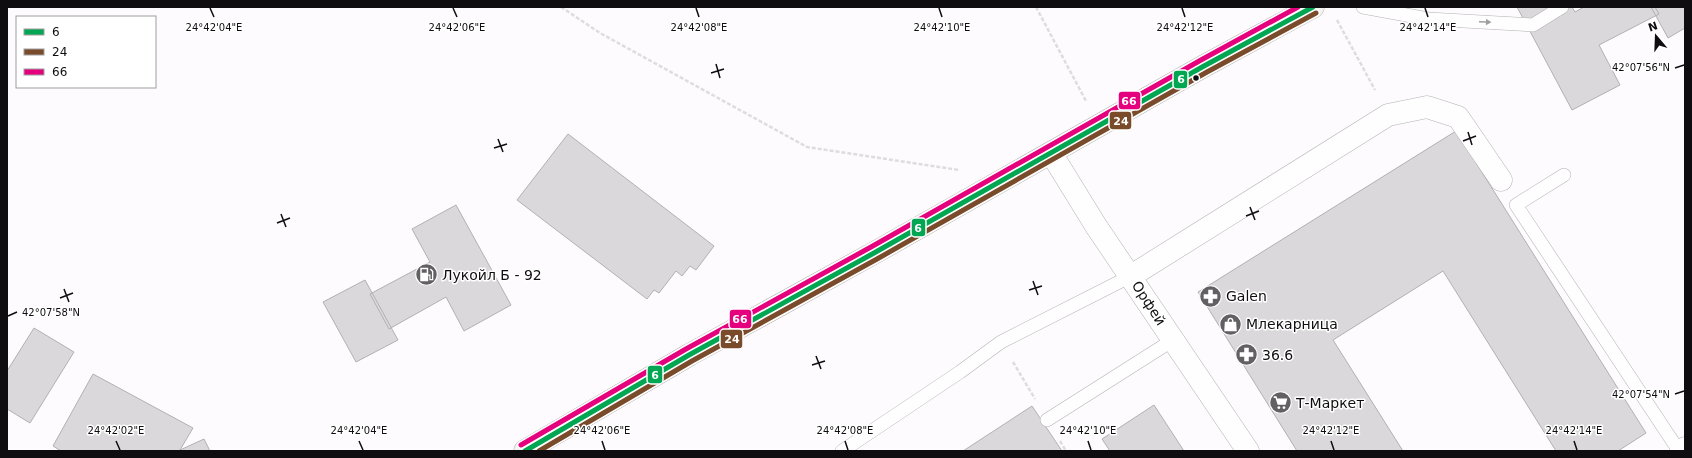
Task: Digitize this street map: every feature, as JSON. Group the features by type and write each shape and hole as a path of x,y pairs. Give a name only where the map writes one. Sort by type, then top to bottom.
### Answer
{"main road":[{"path":"525,451 689,355 1051,154 1204,66 1313,7"}],"street":[{"path":"1131,276 1388,115 1427,108 1458,117 1501,180"},
{"name":"Орфей","path":"1051,154 1096,226 1248,451"},
{"path":"1680,451 1685,448"}],"lane":[{"path":"1363,7 1428,19 1533,25 1562,7"},
{"path":"1564,175 1516,205 1680,451"},
{"path":"842,451 960,372 1001,342 1131,276"},
{"path":"1048,420 1173,340"}],"path":[{"path":"561,7 600,33 807,147 962,171"},
{"path":"1036,7 1100,126"},
{"path":"1334,14 1388,115"},
{"path":"1001,342 1066,451"}],"building":[{"path":"1517,7 1572,7 1575,12 1584,7 1655,7 1659,14 1599,45 1620,85 1572,110"},
{"path":"1651,7 1685,7 1685,28 1668,38"},
{"path":"1456,131 1646,433 1618,451 1556,451 1443,271 1333,340 1403,451 1297,451 1198,292"},
{"path":"568,134 714,246 696,270 690,266 682,276 676,271 659,293 654,290 647,299 517,200"},
{"path":"456,205 511,305 464,331 446,297 389,329 370,294 430,262 412,229"},
{"path":"365,280 398,340 356,362 323,302"},
{"path":"34,328 74,352 30,423 7,409 7,371"},
{"path":"93,374 193,428 180,450 204,439 210,451 61,451 53,446"},
{"path":"1154,405 1184,451 1110,451 1102,439"},
{"path":"1032,406 1062,451 963,451"}],"transit line":[{"name":"66","path":"521,445 686,349 871,247 1201,60 1298,7"},
{"name":"6","path":"525,451 689,355 874,253 1204,66 1313,7"},
{"name":"24","path":"539,451 692,361 877,259 1207,72 1316,13"}],"place":[{"name":"Лукойл Б - 92","path":"426,275"},
{"name":"Galen","path":"1210,296"},
{"name":"Млекарница","path":"1230,324"},
{"name":"36.6","path":"1247,355"},
{"name":"Т-Маркет","path":"1281,403"}]}
